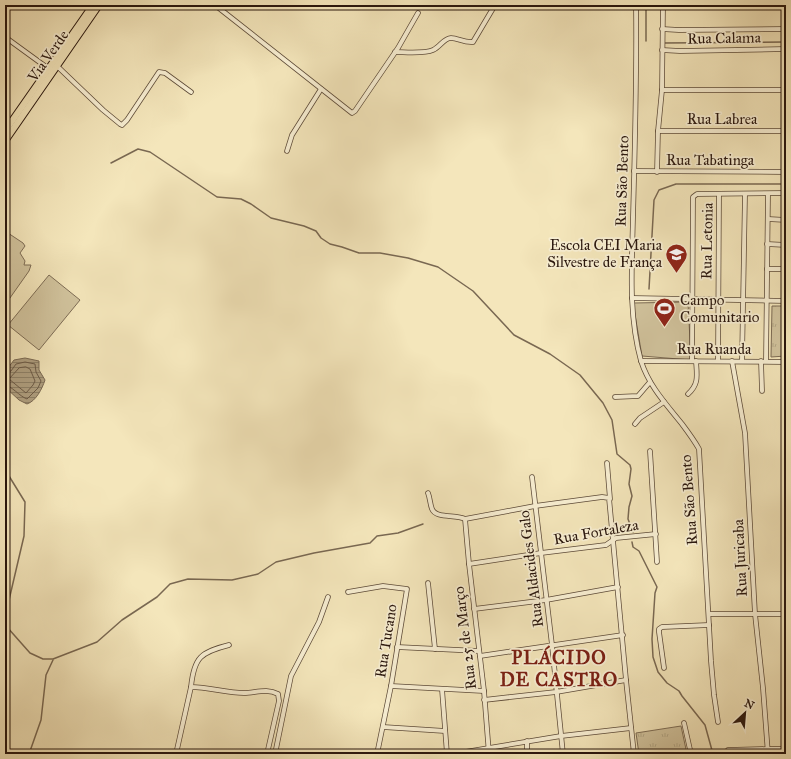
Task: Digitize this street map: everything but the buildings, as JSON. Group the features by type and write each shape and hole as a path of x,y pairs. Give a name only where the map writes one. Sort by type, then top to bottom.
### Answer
{"main road":[{"name":"Via Verde","path":"5,132 93,5"},
{"name":"Via Verde","path":"5,141 99,5"}],"street":[{"path":"215,5 352,113 355,111 395,52 418,13"},
{"path":"395,52 432,50 439,46 444,40 451,38 473,42 495,5"},
{"name":"Rua São Bento","path":"636,5 636,140 634,171 632,298 636,341 641,361 650,382 693,438 699,449 709,625 714,695 718,722"},
{"path":"657,172 658,131 662,90 663,5"},
{"path":"662,29 786,29"},
{"path":"5,37 49,69"},
{"name":"Rua Calama","path":"662,50 786,49"},
{"path":"57,66 86,92 103,110 122,125 127,120 158,74 161,72 191,92"},
{"path":"287,150 292,134 321,89"},
{"path":"662,90 786,90"},
{"name":"Rua Labrea","path":"658,131 786,131"},
{"name":"Rua Tabatinga","path":"634,171 786,172"},
{"path":"688,394 694,389 697,378 694,361 692,299 692,200 695,195 786,193"},
{"name":"Rua Letonia","path":"718,361 719,194"},
{"path":"742,361 745,194"},
{"path":"766,361 768,194"},
{"path":"768,219 786,220"},
{"path":"767,244 786,245"},
{"path":"767,269 786,269"},
{"path":"632,298 786,301"},
{"name":"Rua Ruanda","path":"641,361 786,362"},
{"name":"Rua Juricaba","path":"732,361 745,433 755,614 768,754"},
{"path":"761,361 762,392"},
{"path":"615,397 638,396 650,382"},
{"path":"786,390 786,420"},
{"path":"635,424 640,418 664,402"},
{"path":"650,451 657,562"},
{"path":"607,463 613,542 634,754"},
{"name":"Rua Aldacides Galo","path":"532,477 563,754"},
{"path":"428,493 434,512 441,515 459,516 465,519 535,506 604,497 609,498 610,500"},
{"name":"Rua 25 de Março","path":"465,519 484,691 489,754"},
{"name":"Rua Fortaleza","path":"469,564 606,545 613,542 616,538 656,534"},
{"path":"428,583 435,650"},
{"name":"Rua Tucano","path":"348,592 383,586 406,589 391,686 377,754"},
{"path":"474,609 546,600 618,587"},
{"path":"275,754 291,676 319,622 328,597"},
{"path":"709,614 786,614"},
{"path":"664,668 659,629 709,625"},
{"path":"397,647 480,654 623,635"},
{"path":"176,754 194,669 200,658 208,651 230,645"},
{"path":"484,700 556,692 626,680"},
{"path":"391,686 484,691"},
{"path":"191,687 238,693 273,691 278,694 280,701 267,754"},
{"path":"442,688 447,754"},
{"path":"684,723 692,754"},
{"path":"382,727 445,731"},
{"path":"453,754 561,736 631,728"},
{"path":"527,741 527,754"},
{"path":"728,750 786,750"}],"green space":[{"path":"5,231 23,243 25,246 20,253 25,261 24,265 31,265 29,271 5,305"},
{"path":"49,275 80,300 39,350 8,325"},
{"name":"Campo Comunitario","path":"688,302 691,360 642,356 633,303"},
{"path":"772,306 786,306 786,356 771,357"},
{"path":"681,726 687,754 639,754 636,733"}],"water":[{"path":"25,358 39,361 39,370 45,380 36,397 27,404 19,400 5,387 5,369 8,368 14,360"}],"waterway":[{"path":"646,5 646,41"},
{"path":"663,43 784,42"},
{"path":"111,163 138,149 150,152 217,197 241,199 271,218 304,226 316,231 321,238 330,244 359,253 380,253 408,258 438,267 473,291 514,335 550,354 580,375 603,403 612,420 617,454 630,465 631,469 629,484 632,496 628,519 633,532"},
{"path":"649,289 654,200 659,190 676,184 784,184"},
{"path":"9,476 25,502 24,536 9,600 7,627 30,653 43,659 53,659 97,642 122,620 157,597 170,584 188,579 232,580 258,574 276,562 314,553 370,543 377,536 398,533 423,524"},
{"path":"632,542 633,547 639,551 657,587 655,593 652,639 653,657 658,672 667,683 679,691 705,725 713,754"},
{"path":"29,754 41,720 46,675 53,660"}],"place":[{"name":"Escola CEI Maria Silvestre de França","path":"677,274"},
{"name":"Campo Comunitario","path":"664,328"}],"district":[{"name":"PLÁCIDO DE CASTRO","path":"559,668"}]}
